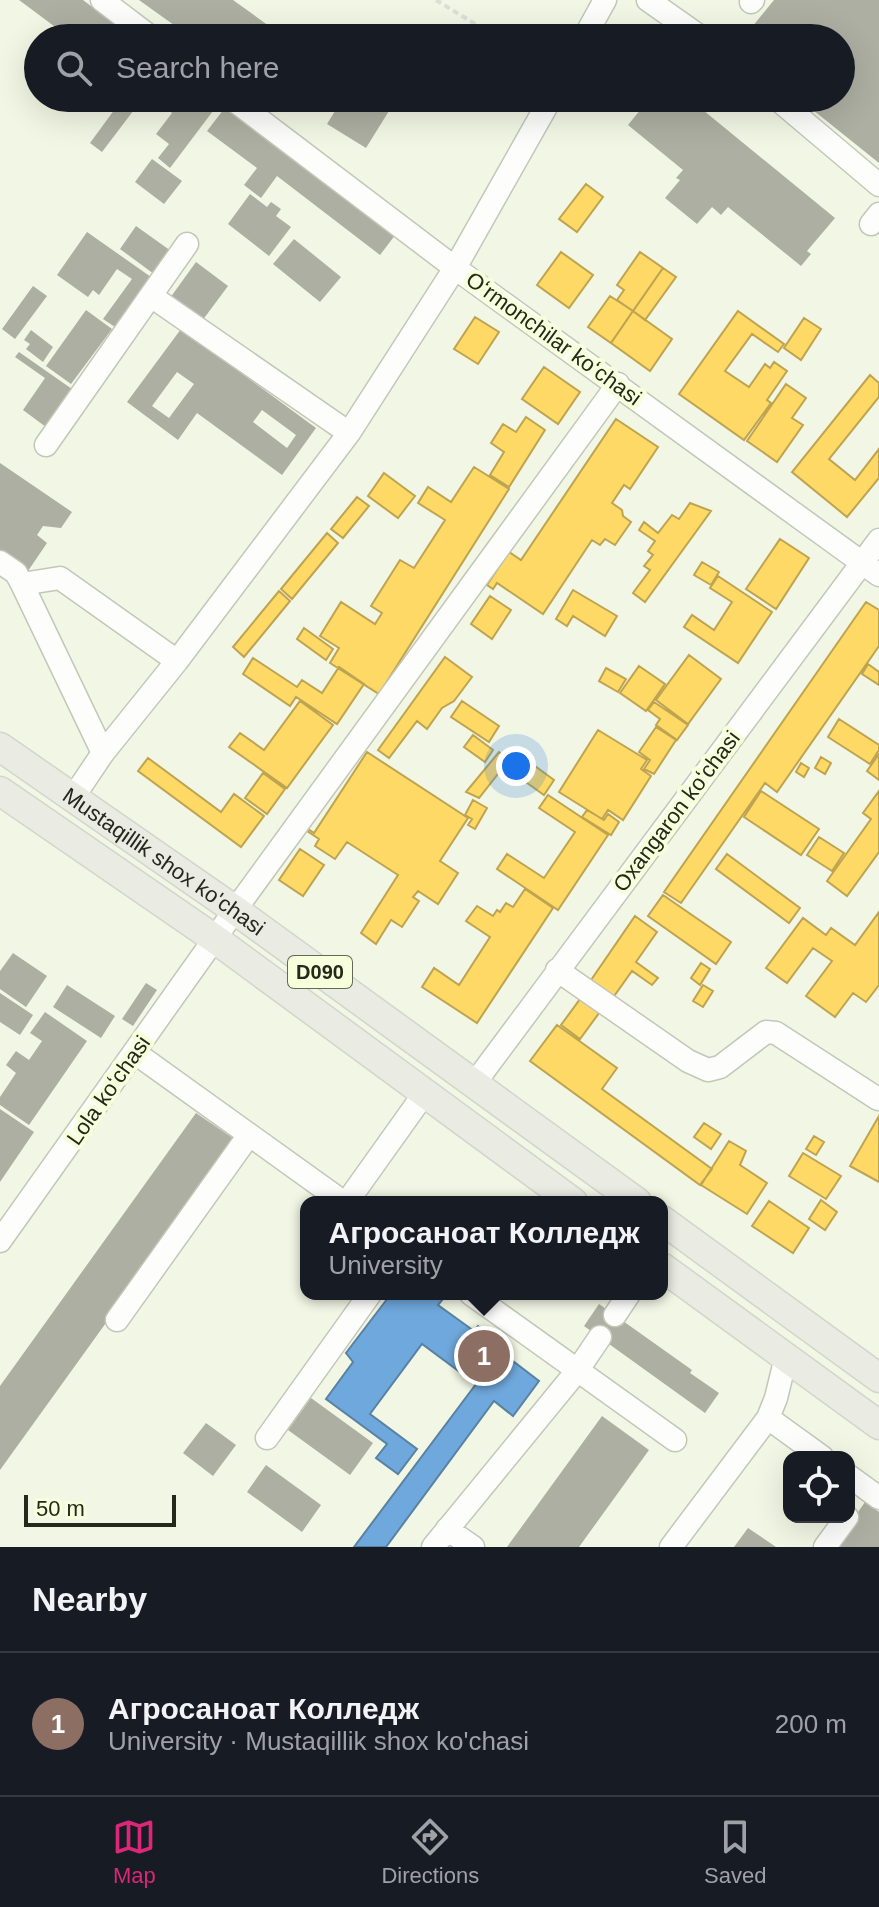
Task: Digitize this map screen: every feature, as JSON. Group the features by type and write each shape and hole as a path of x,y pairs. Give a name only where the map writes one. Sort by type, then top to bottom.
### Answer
{"main road":[{"name":"Mustaqillik shox ko'chasi","path":"0,747 235,910 629,1196"},
{"name":"Mustaqillik shox ko'chasi","path":"0,791 215,939 565,1196"},
{"path":"668,1224 879,1378"},
{"path":"668,1271 879,1425"}],"street":[{"path":"102,0 134,24"},
{"path":"592,24 605,0"},
{"path":"648,0 682,24"},
{"name":"Oʻrmonchilar koʻchasi","path":"249,112 455,268 870,568"},
{"path":"72,799 103,753 177,661 349,433 455,268 543,112"},
{"path":"793,112 879,185"},
{"path":"46,445 187,244"},
{"path":"151,296 349,433"},
{"name":"Lola koʻchasi","path":"0,1241 235,910 618,384"},
{"name":"Oxangaron koʻchasi","path":"474,1084 557,970 870,568 879,540"},
{"path":"0,562 16,573 22,584 103,753"},
{"path":"22,584 60,578 177,661"},
{"path":"557,970 688,1061 708,1070 720,1067 766,1032 776,1033 878,1099"},
{"path":"134,1052 336,1196"},
{"path":"349,1196 424,1094"},
{"path":"117,1320 249,1135"},
{"path":"267,1438 366,1300"},
{"path":"479,1300 675,1440"},
{"path":"615,1315 625,1300"},
{"path":"473,1547 440,1538 577,1371 600,1337"},
{"path":"671,1547 768,1418 786,1357"},
{"path":"768,1418 814,1451"},
{"path":"855,1480 873,1494 855,1510"},
{"path":"825,1547 843,1523"}],"path":[{"path":"436,0 475,24"}],"building: Homes":[{"path":"586,184 603,197 577,232 559,219"},
{"path":"561,252 593,275 569,308 537,285"},
{"path":"640,252 663,268 633,311 617,300 624,290 617,285"},
{"path":"663,268 676,277 645,320 633,311"},
{"path":"610,296 633,311 611,343 588,327"},
{"path":"633,311 672,339 650,371 611,343"},
{"path":"738,311 784,344 778,352 752,334 725,371 749,387 765,364 770,368 774,362 787,371 767,400 771,403 744,440 679,394"},
{"path":"475,317 499,332 478,364 454,349"},
{"path":"804,318 821,329 801,360 784,348"},
{"path":"544,367 580,392 558,424 522,399"},
{"path":"870,375 879,383 879,397 829,459 855,480 879,449 879,478 847,517 792,472"},
{"path":"786,384 806,398 792,418 803,425 777,462 747,441"},
{"path":"526,417 545,430 509,487 490,475 504,452 491,443 503,424 516,432"},
{"path":"616,419 658,447 630,489 624,485 612,503 631,522 615,545 605,539 600,545 592,540 543,614 497,583 493,589 487,585 509,552 521,560"},
{"path":"474,467 509,489 379,694 330,663 339,648 320,636 341,602 375,624 382,613 371,606 400,560 414,568 445,520 418,503 428,487 451,502"},
{"path":"384,473 415,496 398,518 368,496"},
{"path":"357,497 369,506 343,538 331,529"},
{"path":"690,503 711,511 645,602 633,593 650,570 644,566 653,555 648,551 655,541 639,530 644,522 658,533 672,515 679,519"},
{"path":"327,533 338,543 292,599 281,589"},
{"path":"780,539 809,558 776,609 746,589"},
{"path":"702,562 719,572 711,585 694,575"},
{"path":"718,576 772,612 738,663 684,627 692,615 714,630 732,602 710,588"},
{"path":"573,590 617,616 605,636 573,616 567,626 556,619"},
{"path":"279,591 290,601 244,657 233,647"},
{"path":"490,596 511,610 492,639 471,624"},
{"path":"866,602 879,610 879,646 777,792 765,783 681,903 664,892"},
{"path":"304,628 333,649 326,660 297,639"},
{"path":"689,655 721,679 688,724 656,700"},
{"path":"445,657 472,677 427,729 417,721 389,758 378,750"},
{"path":"253,658 297,687 302,680 322,693 339,667 364,684 337,724 296,697 290,706 243,674"},
{"path":"868,664 879,672 879,685 862,674"},
{"path":"639,666 665,684 646,711 620,693"},
{"path":"606,668 626,679 618,692 599,681"},
{"path":"300,701 333,725 287,788 229,747 240,733 264,750"},
{"path":"462,701 499,726 489,742 451,717"},
{"path":"654,702 688,725 677,740 656,725 660,719 648,710"},
{"path":"839,719 879,745 870,764 828,737"},
{"path":"656,727 676,740 654,774 644,769 650,760 639,752"},
{"path":"598,730 647,760 641,769 651,776 623,820 608,810 602,819 559,792"},
{"path":"473,735 493,750 485,762 464,747"},
{"path":"367,752 468,818 440,861 458,873 438,904 418,891 413,897 419,901 402,927 391,920 376,944 361,933 398,875 347,842 335,859 315,846 319,839 307,831 314,833"},
{"path":"499,752 509,760 479,798 466,792"},
{"path":"879,754 879,780 867,771"},
{"path":"520,755 554,780 544,795 509,770"},
{"path":"821,757 831,763 825,774 815,768"},
{"path":"148,758 221,812 234,794 264,816 241,847 138,771"},
{"path":"801,763 809,768 804,777 796,772"},
{"path":"263,773 285,789 267,814 245,798"},
{"path":"761,791 819,829 801,855 744,817"},
{"path":"879,791 879,852 847,896 827,881 871,819 863,813"},
{"path":"548,795 608,835 558,910 497,869 507,854 544,878 575,832 539,808"},
{"path":"473,800 487,808 475,829 468,825 472,819 465,815"},
{"path":"587,810 604,820 608,814 619,822 611,835 582,817"},
{"path":"819,837 844,853 832,871 807,855"},
{"path":"300,849 324,865 303,896 279,880"},
{"path":"727,854 800,908 789,923 716,869"},
{"path":"525,889 553,908 477,1023 422,987 434,968 459,985 490,937 466,921 477,906 493,916 506,903 513,907"},
{"path":"663,895 731,942 716,964 648,916"},
{"path":"879,912 879,985 866,1002 853,993 835,1017 806,996 832,961 813,948 787,983 766,968 803,918 826,935 831,928 855,945"},
{"path":"635,916 657,932 636,962 658,978 652,985 632,971 612,999 589,983"},
{"path":"701,963 710,969 700,985 691,978"},
{"path":"703,985 713,991 703,1007 693,1001"},
{"path":"583,995 602,1009 580,1039 561,1025"},
{"path":"557,1025 617,1068 602,1089 712,1169 700,1185 530,1061"},
{"path":"879,1116 879,1182 850,1166"},
{"path":"704,1123 721,1134 711,1149 694,1137"},
{"path":"814,1136 824,1142 816,1155 806,1149"},
{"path":"729,1141 746,1151 740,1165 767,1183 747,1214 701,1185"},
{"path":"803,1153 841,1176 826,1199 789,1176"},
{"path":"821,1200 837,1212 825,1230 809,1219"},
{"path":"769,1201 809,1228 793,1253 752,1226"}],"building: Schools":[{"path":"386,1300 442,1300 438,1305 474,1331 478,1326 506,1346 501,1352 539,1381 513,1416 494,1401 386,1547 354,1547 476,1384 422,1344 370,1414 417,1449 398,1474 376,1458 387,1444 326,1399 353,1362 346,1353"}],"building: Other":[{"path":"19,0 83,0 115,24 51,24"},
{"path":"139,0 233,0 266,24 172,24"},
{"path":"774,0 879,0 879,163 815,112 855,112 855,24 754,24"},
{"path":"113,112 132,112 102,152 90,143"},
{"path":"212,112 170,168 158,158 169,144 156,134 172,113"},
{"path":"222,112 236,112 396,234 380,255 277,176 261,198 244,185 257,168 207,131"},
{"path":"334,112 388,112 366,148 327,124"},
{"path":"639,112 705,112 835,218 807,251 811,254 801,266 728,207 721,215 712,207 697,224 665,198 680,180 676,178 683,170 628,125"},
{"path":"152,159 182,181 164,204 135,182"},
{"path":"250,194 267,207 271,202 281,209 276,216 291,227 269,256 228,224"},
{"path":"136,226 171,251 154,274 120,249"},
{"path":"87,232 151,277 115,327 103,319 132,279 117,269 99,295 93,290 88,297 57,275"},
{"path":"294,239 341,277 320,302 273,264"},
{"path":"196,262 228,286 202,321 170,298"},
{"path":"33,286 47,296 15,339 2,329"},
{"path":"86,310 112,329 71,384 46,366"},
{"path":"181,329 316,428 282,475 197,413 178,440 127,402","holes":["177,372 194,384 169,418 152,406","262,410 296,435 287,448 253,422"]},
{"path":"31,330 53,347 43,362 26,349 30,344 24,340"},
{"path":"19,352 72,389 46,427 23,410 45,378 15,357"},
{"path":"0,463 72,512 61,528 43,526 37,535 47,543 28,571 0,551"},
{"path":"13,953 47,976 26,1007 0,989 0,971"},
{"path":"146,983 157,990 133,1026 122,1019"},
{"path":"67,985 115,1016 101,1038 53,1007"},
{"path":"0,993 33,1015 20,1035 0,1022"},
{"path":"45,1012 87,1041 29,1125 0,1105 0,1097 16,1073 6,1065 16,1051 29,1060 42,1041 30,1033"},
{"path":"0,1109 34,1132 0,1182"},
{"path":"196,1113 237,1141 0,1470 0,1386"},
{"path":"599,1304 719,1393 705,1413 584,1326"},
{"path":"311,1398 373,1443 350,1475 288,1430"},
{"path":"602,1416 649,1450 579,1547 507,1547"},
{"path":"206,1423 236,1445 213,1476 183,1453"},
{"path":"266,1465 321,1505 302,1532 247,1492"},
{"path":"865,1502 879,1512 879,1547 834,1547 851,1523 855,1523 855,1517"},
{"path":"748,1528 776,1547 734,1547"}],"place":[{"name":"Агросаноат Колледж","path":"484,1356"}]}
